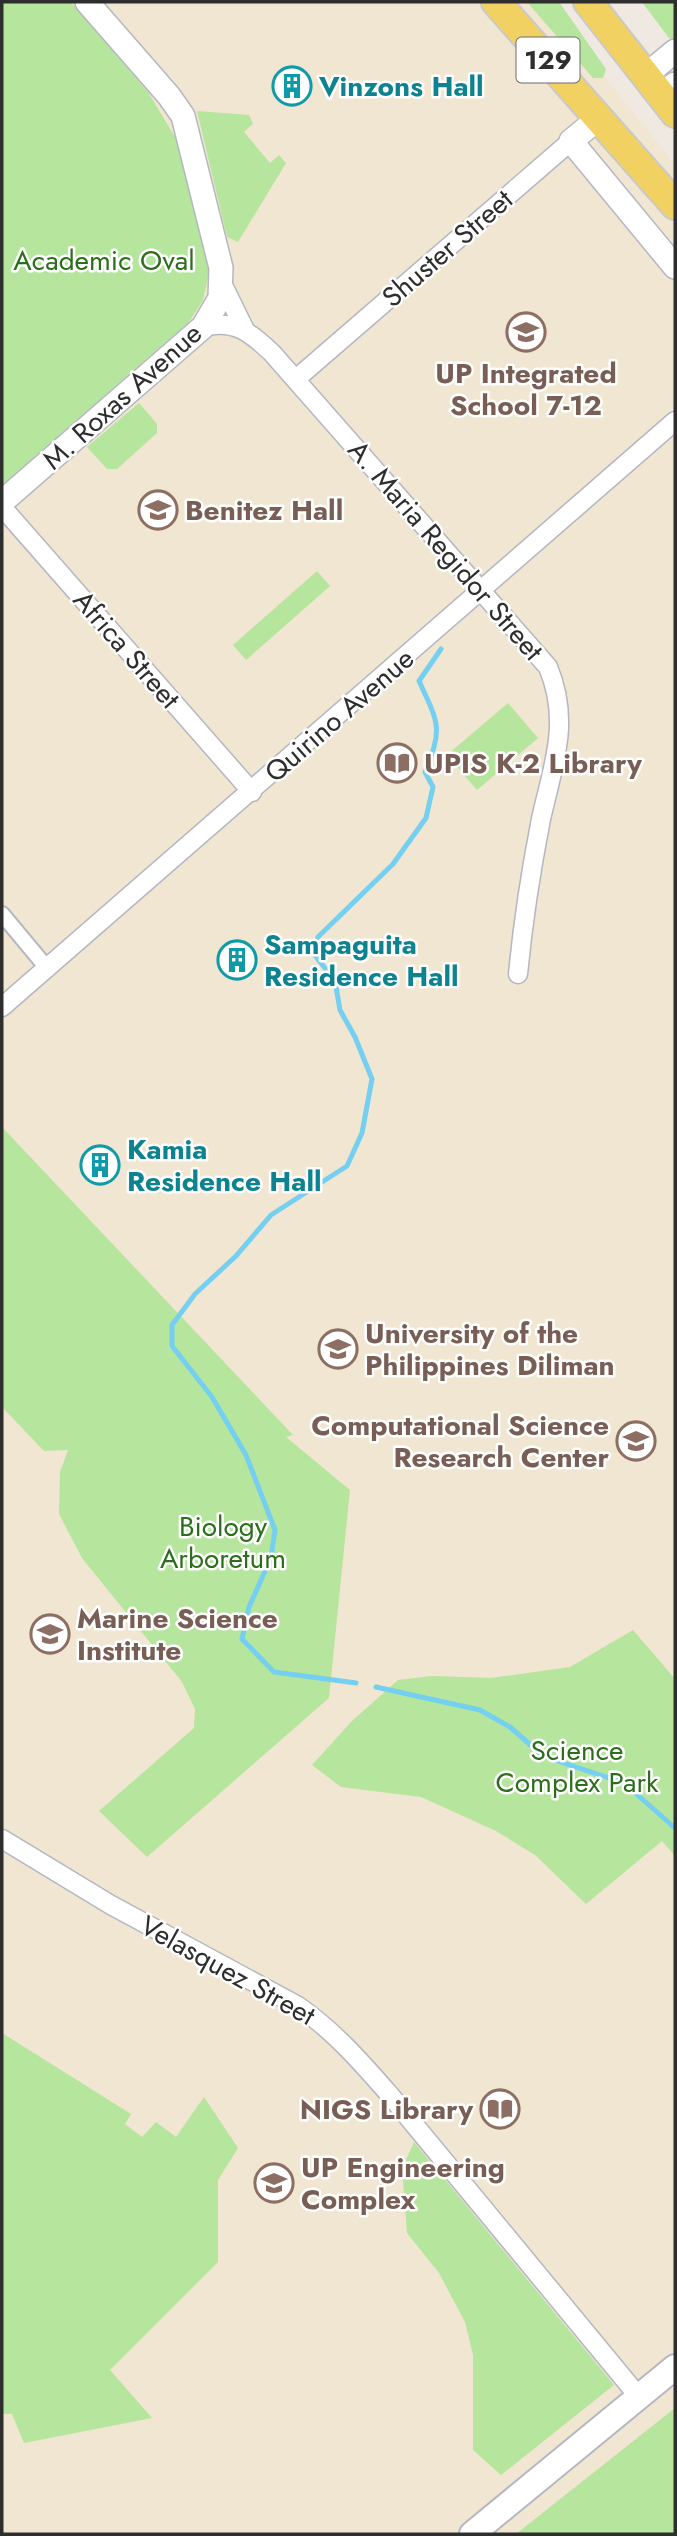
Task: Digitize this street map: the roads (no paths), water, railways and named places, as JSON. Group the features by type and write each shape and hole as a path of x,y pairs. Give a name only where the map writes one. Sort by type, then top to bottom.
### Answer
{"main road":[{"name":"129","path":"496,2 675,205"},
{"name":"129","path":"588,2 665,92"},
{"path":"472,2534 675,2367"}],"street":[{"name":"M. Roxas Avenue","path":"2,505 203,327 216,308 220,279 215,243 183,116 87,2"},
{"path":"665,92 675,51"},
{"name":"Shuster Street","path":"296,379 599,118"},
{"path":"571,141 675,267"},
{"name":"A. Maria Regidor Street","path":"220,279 244,328 296,379 483,589 548,667 556,686 561,737 541,820 517,974"},
{"path":"203,327 228,324 244,328"},
{"name":"Quirino Avenue","path":"2,1007 675,421"},
{"name":"Africa Street","path":"2,505 252,792"},
{"path":"2,914 47,968"},
{"name":"Velasquez Street","path":"2,1839 44,1867 321,2021 389,2095 639,2396"}],"waterway":[{"path":"356,1683 274,1672 242,1639 249,1607 271,1558 275,1530 246,1455 212,1397 172,1346 172,1325 195,1294 236,1256 271,1215 347,1166 362,1133 372,1079 355,1037 340,1010 335,981 314,954 318,937 393,864 426,818 433,787 425,772 434,745 436,726 419,681 441,649"},
{"path":"376,1687 480,1710 510,1727 543,1756 624,1783 675,1828"}],"place":[{"name":"Vinzons Hall","path":"292,86"},
{"name":"UP Integrated School 7-12","path":"526,332"},
{"name":"Benitez Hall","path":"158,510"},
{"name":"UPIS K-2 Library","path":"397,763"},
{"name":"Sampaguita Residence Hall","path":"237,960"},
{"name":"Kamia Residence Hall","path":"100,1165"},
{"name":"University of the Philippines Diliman","path":"338,1349"},
{"name":"Computational Science Research Center","path":"636,1441"},
{"name":"Marine Science Institute","path":"50,1634"},
{"name":"NIGS Library","path":"500,2109"},
{"name":"UP Engineering Complex","path":"274,2183"}],"park label":[{"name":"Academic Oval","path":"104,260"},
{"name":"Biology Arboretum","path":"223,1542"},
{"name":"Science Complex Park","path":"577,1766"}]}
